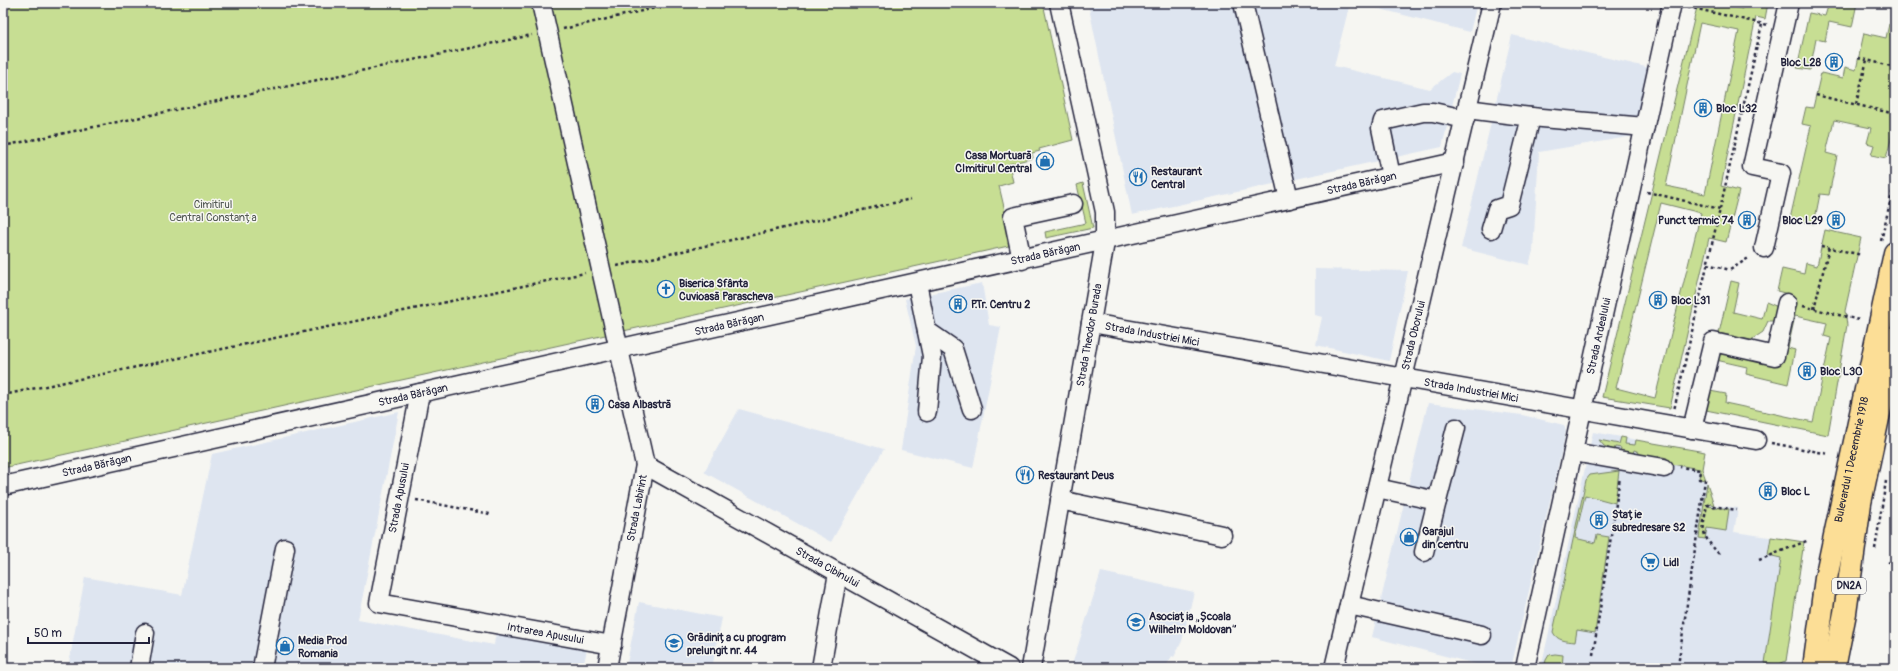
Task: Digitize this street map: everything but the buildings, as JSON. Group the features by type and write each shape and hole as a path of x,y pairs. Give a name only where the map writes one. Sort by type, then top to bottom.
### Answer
{"main road":[{"name":"Bulevardul 1 Decembrie 1918","path":"1814,668 1826,578 1895,253"},
{"name":"Bulevardul 1 Decembrie 1918","path":"1834,668 1845,613 1860,503 1895,338"}],"street":[{"name":"Strada Labirint","path":"541,3 645,465 607,668"},
{"name":"Strada Theodor Burada","path":"1031,668 1105,242 1105,212 1059,3"},
{"path":"1243,3 1289,199"},
{"name":"Strada Oborului","path":"1334,668 1492,3"},
{"name":"Strada Ardealului","path":"1524,668 1672,3"},
{"path":"1764,248 1781,173 1752,167 1789,3"},
{"path":"1391,176 1381,128 1383,121 1424,112 1530,117 1644,127"},
{"path":"1491,228 1497,209 1509,205 1530,117"},
{"name":"Strada Bărăgan","path":"3,486 1105,242 1455,162"},
{"path":"1022,260 1013,217 1073,204"},
{"path":"917,283 932,356 927,412"},
{"path":"1692,429 1713,342 1775,356 1787,302"},
{"name":"Strada Industriei Mici","path":"1091,323 1756,440"},
{"path":"927,331 953,349 972,409"},
{"name":"Strada Apusului","path":"379,603 420,393"},
{"path":"1424,552 1456,428"},
{"path":"1572,452 1664,468"},
{"name":"Strada Cibinului","path":"645,465 1009,668"},
{"path":"1377,488 1437,502"},
{"path":"1060,500 1222,535"},
{"path":"262,668 285,548"},
{"path":"821,668 838,573"},
{"name":"Intrarea Apusului","path":"379,603 612,645"},
{"path":"1349,605 1482,635"},
{"path":"139,668 145,633"}],"path":[{"path":"3,146 547,32 677,3"},
{"path":"1672,3 1784,28"},
{"path":"1671,425 1762,24"},
{"path":"1858,58 1895,67"},
{"path":"1856,104 1867,60"},
{"path":"1816,95 1895,114"},
{"path":"1631,189 1720,209"},
{"path":"3,395 600,270 911,199"},
{"path":"1821,246 1862,255"},
{"path":"1707,264 1730,270 1764,248"},
{"path":"1814,309 1829,248"},
{"path":"1787,302 1859,320"},
{"path":"1756,440 1829,454"},
{"path":"1593,655 1622,461"},
{"path":"1664,468 1665,465 1700,470 1699,479 1705,480 1678,666"},
{"path":"399,496 490,514"},
{"path":"1702,502 1707,505 1737,510"},
{"path":"1707,505 1703,528 1705,539 1719,554"},
{"path":"1759,560 1809,540"},
{"path":"1888,563 1895,559"}],"shaded area":[{"path":"1088,3 1350,3 1334,66 1430,89 1452,72 1460,74 1442,147 1132,215"},
{"path":"1357,3 1477,3 1470,32"},
{"path":"1512,35 1650,68 1634,136 1539,152 1533,251 1529,265 1461,248"},
{"path":"1315,269 1408,271 1389,361 1316,345 1322,317 1315,315"},
{"path":"982,283 989,325 1001,327 973,468 901,450 916,346 905,299"},
{"path":"1428,403 1522,415 1564,425 1566,432 1511,668 1491,668 1372,637"},
{"path":"739,409 884,449 831,542 704,472"},
{"path":"399,412 358,620 494,645 496,632 587,649 583,668 68,668 85,577 182,595 212,454"},
{"path":"1593,432 1705,452 1702,469 1714,505 1738,508 1734,532 1804,542 1785,668 1541,668"},
{"name":"Asociația „Școala Wilhelm Moldovan”","path":"1101,572 1194,592 1182,641 1174,657 1172,656 1165,668 1071,668"},
{"name":"Grădinița cu program prelungit nr. 44","path":"639,602 722,618 712,668 626,668"}],"green space":[{"name":"Cimitirul Central Constanța","path":"3,3 1043,3 1073,140 1039,149 1040,151 1032,153 1033,158 1009,164 1013,182 999,186 1013,245 3,468"},
{"path":"1698,3 1717,3 1742,9 1744,3 1768,3 1765,19 1756,17 1721,186 1739,191 1726,242 1709,238 1670,408 1602,397","holes":["1700,23 1739,31 1705,194 1666,186","1661,203 1701,213 1655,398 1616,388"]},
{"path":"1829,3 1857,3 1852,27 1829,22 1825,41 1816,39 1810,70 1797,68 1809,13 1825,16"},
{"path":"1889,24 1895,25 1895,124 1886,158 1871,155 1874,145 1867,143 1871,128 1834,120 1826,153 1837,156 1829,195 1820,194 1814,224 1790,219 1811,126 1802,124 1806,107 1813,108 1821,73 1843,78 1845,67 1856,70 1864,33 1886,38"},
{"path":"1083,183 1093,228 1046,238 1045,232 1086,223 1077,185"},
{"path":"1825,230 1861,238 1845,311 1847,325 1828,435 1706,410 1710,391 1726,394 1725,403 1813,422 1831,338 1824,336 1827,323 1795,316 1788,348 1795,350 1788,384 1746,374 1747,367 1716,360 1719,348 1778,361 1792,295 1777,291 1782,269 1804,274 1806,263 1817,266"},
{"path":"1731,281 1739,283 1733,312 1762,319 1766,302 1778,307 1774,321 1768,321 1763,332 1751,340 1719,333"},
{"path":"1621,437 1626,438 1625,444 1635,445 1636,440 1705,452 1702,469 1706,480 1699,479 1700,469 1666,463 1667,458 1659,456 1657,461 1637,456 1639,452 1634,450 1632,455 1620,452 1621,448 1615,447 1614,450 1604,446 1599,440 1619,444"},
{"path":"1619,471 1615,503 1585,495 1575,538 1595,543 1597,535 1609,537 1595,633 1577,630 1575,642 1562,640 1553,632 1586,480 1590,475"},
{"path":"1707,483 1714,505 1708,503 1708,506 1729,509 1726,531 1707,528 1705,539 1699,538"},
{"path":"1771,537 1804,542 1786,661 1777,665 1765,663 1781,558 1768,555"},
{"path":"1549,655 1563,655 1562,668 1544,668"}],"place":[{"name":"Bloc L28","path":"1834,62"},
{"name":"Bloc L32","path":"1703,108"},
{"name":"Casa Mortuară CImitirul Central","path":"1045,161"},
{"name":"Restaurant Central","path":"1138,177"},
{"name":"Punct termic 74","path":"1747,220"},
{"name":"Bloc L29","path":"1836,220"},
{"name":"Biserica Sfânta Cuvioasă Parascheva","path":"666,289"},
{"name":"Bloc L31","path":"1658,300"},
{"name":"P.Tr. Centru 2","path":"958,304"},
{"name":"Bloc L30","path":"1807,371"},
{"name":"Casa Albastră","path":"595,404"},
{"name":"Restaurant Deus","path":"1025,475"},
{"name":"Bloc L","path":"1768,491"},
{"name":"Stație subredresare S2","path":"1599,520"},
{"name":"Garajul din centru","path":"1409,537"},
{"name":"Lidl","path":"1650,562"},
{"name":"Asociația „Școala Wilhelm Moldovan”","path":"1136,622"},
{"name":"Grădinița cu program prelungit nr. 44","path":"674,643"},
{"name":"Media Prod Romania","path":"285,646"}]}
